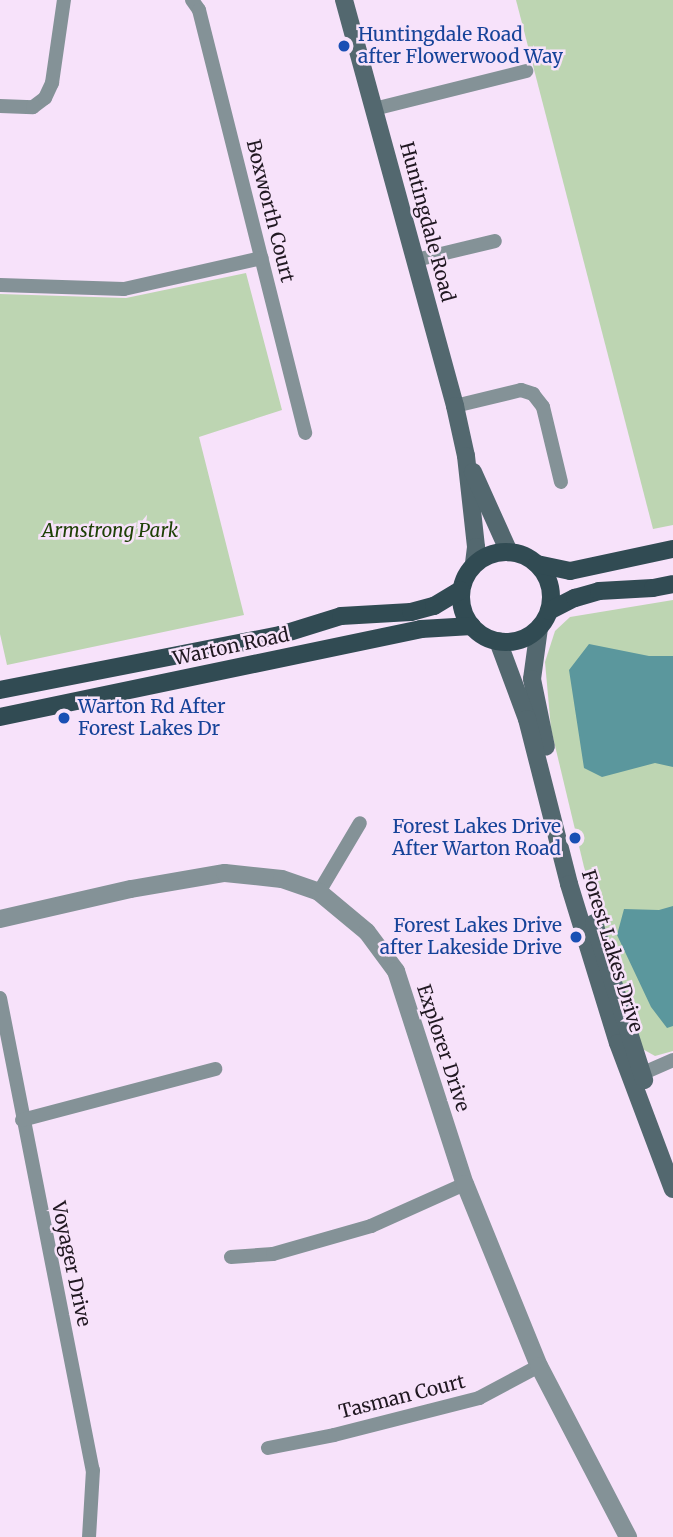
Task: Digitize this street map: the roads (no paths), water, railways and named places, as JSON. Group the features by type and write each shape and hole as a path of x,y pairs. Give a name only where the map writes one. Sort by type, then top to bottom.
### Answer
{"main road":[{"name":"Huntingdale Road","path":"344,0 455,406 466,456 476,547 474,564"},
{"name":"Huntingdale Road","path":"466,456 509,552"},
{"path":"537,564 550,585 549,611 539,628 520,639 498,641 484,636 472,626 461,603 461,590 474,564 496,552 524,555 537,564 570,571 673,549"},
{"path":"549,611 575,598 599,591 653,589 673,584"},
{"name":"Warton Road","path":"0,690 280,635 341,616 411,612 433,606 461,590"},
{"name":"Warton Road","path":"0,717 421,629 472,626"},
{"name":"Forest Lakes Drive","path":"539,628 532,679 539,718 580,880 636,1076 673,1158"},
{"name":"Forest Lakes Drive","path":"498,641 527,719 569,884 673,1189"}],"street":[{"path":"0,106 33,107 45,98 52,83 64,0"},
{"name":"Boxworth Court","path":"192,0 199,10 305,433"},
{"path":"374,109 526,71"},
{"path":"416,260 495,241"},
{"path":"0,285 124,289 262,258"},
{"path":"455,406 521,390 533,394 542,407 561,482"},
{"path":"318,892 360,823"},
{"name":"Explorer Drive","path":"0,919 131,888 225,873 282,879 318,892 367,932 396,971 465,1184 539,1366 628,1537"},
{"name":"Voyager Drive","path":"0,998 93,1470 89,1537"},
{"path":"636,1076 673,1059"},
{"path":"22,1119 215,1069"},
{"path":"231,1257 273,1254 371,1226 465,1184"},
{"name":"Tasman Court","path":"268,1448 334,1435 479,1398 539,1366"}],"place":[{"name":"Huntingdale Road after Flowerwood Way","path":"344,46"},
{"name":"Warton Rd After Forest Lakes Dr","path":"64,718"},
{"name":"Forest Lakes Drive After Warton Road","path":"575,838"},
{"name":"Forest Lakes Drive after Lakeside Drive","path":"576,937"}],"park label":[{"name":"Armstrong Park","path":"110,531"}]}
